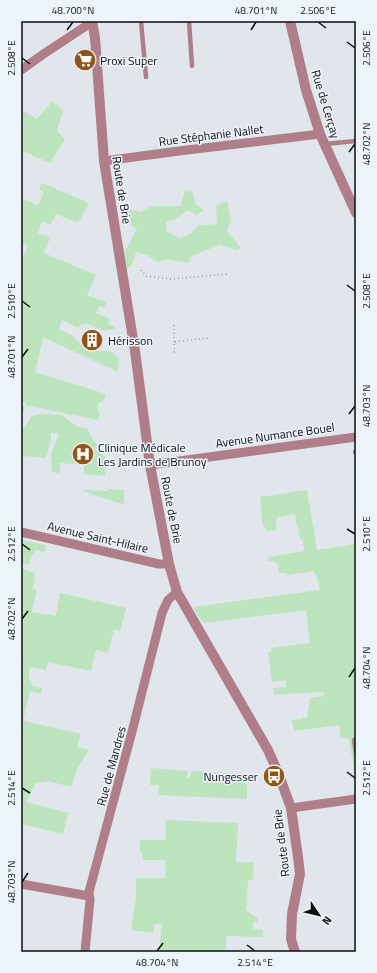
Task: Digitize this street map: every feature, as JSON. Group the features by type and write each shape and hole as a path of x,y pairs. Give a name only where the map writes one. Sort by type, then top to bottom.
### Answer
{"street":[{"path":"21,70 92,21"},
{"name":"Route de Brie","path":"92,21 104,161 135,351 150,465 169,564 177,592 268,750 291,808 300,874 292,914 291,939 295,952"},
{"name":"Rue de Cerçay","path":"290,21 306,90 320,134 356,214"},
{"name":"Rue Stéphanie Nallet","path":"104,161 320,134"},
{"name":"Avenue Numance Bouel","path":"150,465 356,437"},
{"name":"Avenue Saint-Hilaire","path":"21,532 159,564 169,564"},
{"name":"Rue de Mandres","path":"85,952 90,900 89,896 162,613 168,600 177,592"},
{"path":"291,808 356,799"},
{"path":"21,884 89,896"}],"lane":[{"path":"141,21 146,77"},
{"path":"189,21 192,66"},
{"path":"325,144 356,142"},
{"path":"354,740 356,753"}],"path":[{"path":"141,270 146,276 171,279 228,274"},
{"path":"174,324 174,352"},
{"path":"174,342 208,338"}],"green space":[{"path":"52,102 63,110 57,131 65,139 50,163 21,150 21,111 24,111 37,119"},
{"path":"42,183 89,203 78,223 56,214 50,225 42,221 38,233 50,238 44,253 96,275 87,295 106,302 105,308 99,306 96,313 110,319 108,324 115,327 115,329 104,331 86,323 77,327 62,320 59,329 73,336 81,345 96,351 110,351 119,358 118,372 43,337 35,372 106,394 103,401 99,403 97,408 100,413 98,420 25,405 25,402 23,402 22,406 25,407 21,422 21,262 28,246 24,244 21,251 21,198 38,205 44,192 39,189"},
{"path":"185,190 193,192 196,205 204,210 197,215 188,210 175,219 166,222 166,231 180,238 190,234 198,226 217,224 216,206 227,201 231,221 227,231 241,248 237,250 219,245 192,256 188,263 166,259 158,262 147,255 136,252 132,264 127,269 122,257 137,229 131,225 128,209 140,212 152,206 181,206"},
{"path":"45,414 62,415 76,426 87,429 95,443 97,443 95,450 106,457 105,476 84,474 84,465 60,463 60,473 52,472 51,455 59,433 51,433 46,458 21,456 21,428 23,429 32,416"},
{"path":"108,489 124,490 124,504 83,490 108,491"},
{"path":"307,490 317,550 356,544 356,769 354,770 349,739 341,738 339,725 294,731 292,720 302,719 303,715 304,718 307,718 310,698 324,696 324,692 274,695 273,688 286,687 286,680 272,682 268,652 271,652 271,648 310,643 306,610 203,623 193,607 320,590 317,576 313,571 287,575 286,573 279,573 278,564 273,561 268,561 268,557 304,551 303,540 300,540 295,514 277,517 275,531 267,530 263,525 260,497"},
{"path":"21,540 46,545 45,552 36,550 31,557 29,565 22,562 21,564"},
{"path":"21,568 34,573 35,578 33,589 37,590 32,612 56,616 60,593 126,608 120,631 114,629 108,653 96,650 91,671 48,662 46,670 30,667 29,675 31,682 34,687 42,688 41,694 30,691 23,721 81,734 77,747 89,750 78,767 71,787 49,781 36,783 26,802 68,813 63,834 21,824"},
{"path":"151,768 188,771 187,778 190,778 191,771 247,774 247,799 158,795 159,785 150,785"},
{"path":"166,820 238,823 236,862 254,862 253,880 248,880 246,910 258,919 258,922 253,922 253,929 263,930 263,937 226,936 226,952 159,952 162,924 154,924 153,933 131,930 136,897 136,878 165,878 166,860 143,860 142,853 140,852 140,840 166,840"}],"place":[{"name":"Proxi Super","path":"85,60"},
{"name":"Hérisson","path":"92,340"},
{"name":"Clinique Médicale Les Jardins de Brunoy","path":"83,454"},
{"name":"Nungesser","path":"274,776"}]}
